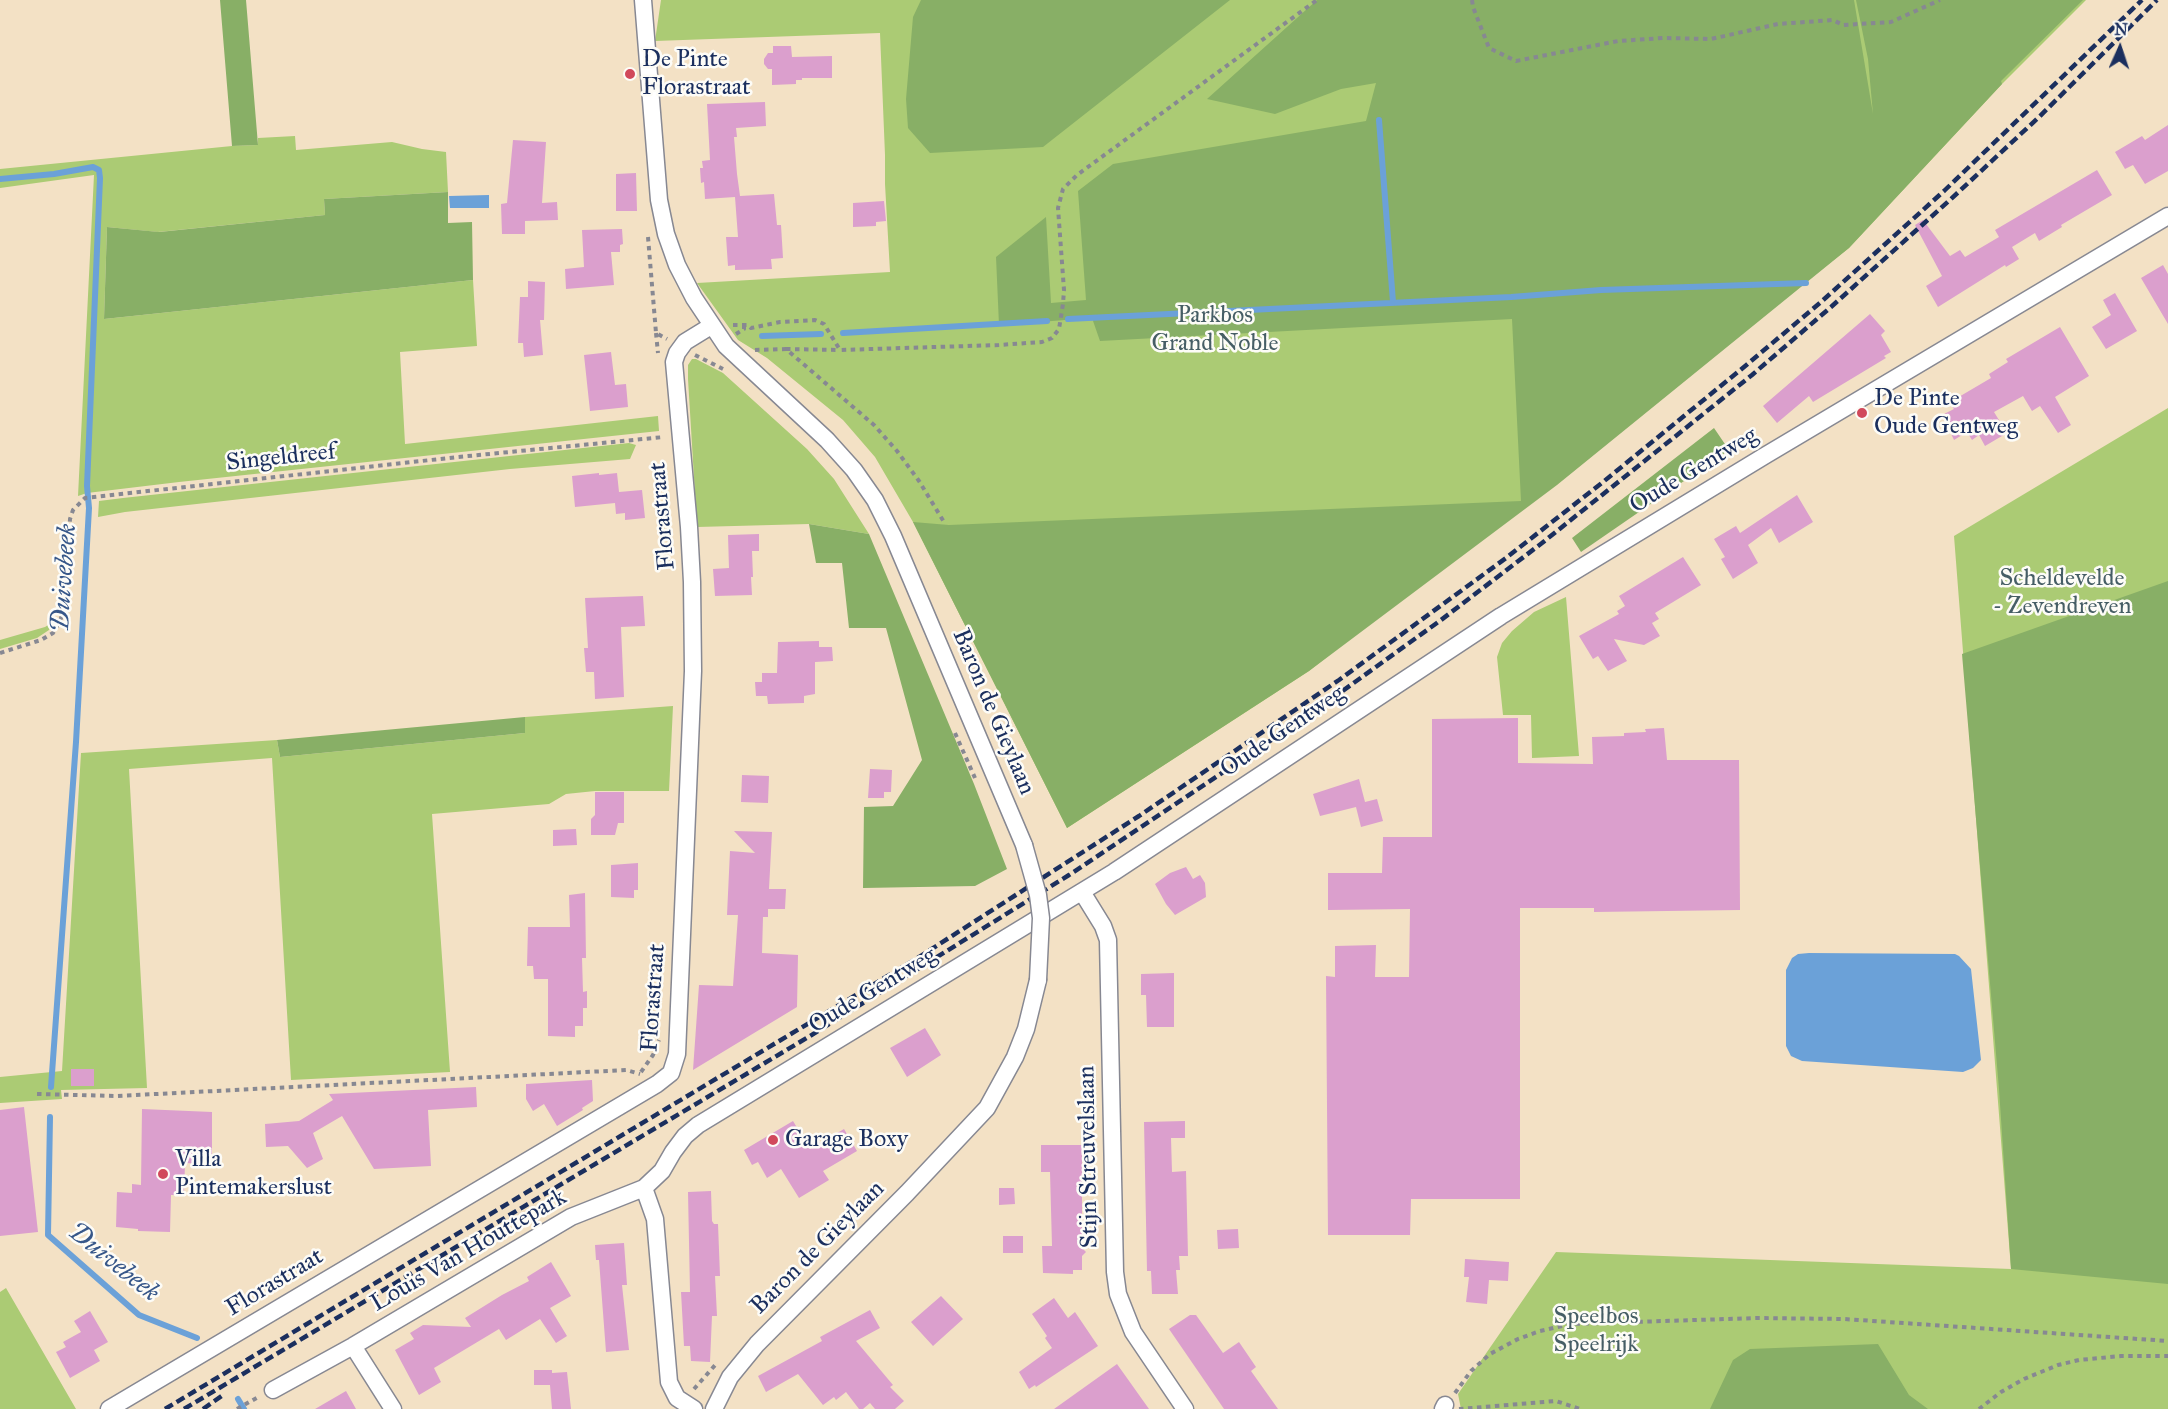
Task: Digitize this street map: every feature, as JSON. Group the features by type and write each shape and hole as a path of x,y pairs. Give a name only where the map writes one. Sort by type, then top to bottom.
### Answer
{"street":[{"name":"Baron de Gieylaan","path":"643,0 659,200 666,234 677,265 711,326 733,353 827,440 854,470 875,500 893,536 1024,845 1033,872 1041,918 1038,980 1034,1002 1015,1057 987,1108 914,1186 757,1344 730,1377 714,1409"},
{"name":"Oude Gentweg","path":"644,1188 662,1171 685,1136 698,1125 1082,892 1501,616 2168,216"},
{"path":"680,347 711,326"},
{"name":"Florastraat","path":"109,1409 664,1080 671,1073 677,1054 693,671 692,582 672,436 674,363 680,347"},
{"name":"Stijn Streuvelslaan","path":"1082,892 1103,926 1108,940 1115,1272 1118,1294 1133,1332 1185,1409"},
{"path":"644,1188 655,1220 669,1382 677,1398 688,1405"},
{"name":"Louis Van Houttepark","path":"273,1390 353,1346 571,1216 644,1188"},
{"path":"353,1346 393,1409"}],"path":[{"path":"733,353 761,349 840,350 999,345 1042,342 1052,338 1059,329 1064,304 1058,208 1063,189 1077,175 1317,0"},
{"path":"1472,0 1489,48 1516,61 1618,41 1663,38 1710,39 1778,24 1833,20 1844,25 1891,22 1940,0"},
{"path":"711,326 748,325 752,328 780,322 815,320 824,324 840,350"},
{"path":"656,333 658,356"},
{"path":"680,347 723,369 732,377"},
{"path":"786,349 873,425 897,451 944,522"},
{"path":"666,447 672,436"},
{"name":"Singeldreef","path":"0,653 41,640 53,633 60,621 66,594 70,519 73,510 85,498 672,436"},
{"path":"955,732 977,784"},
{"path":"635,1082 653,1055 660,1037"},
{"path":"37,1094 117,1096 626,1070 664,1080"},
{"path":"1449,1408 1471,1371 1490,1354 1518,1339 1571,1324 1758,1318 1844,1318 2168,1341"},
{"path":"1979,1409 2001,1392 2024,1379 2058,1365 2079,1360 2121,1356 2168,1356"},
{"path":"688,1405 719,1361"},
{"path":"237,1409 250,1401"},
{"path":"1449,1408 1556,1401 1580,1409"}],"green space":[{"path":"220,0 246,0 258,145 232,146"},
{"name":"Parkbos Grand Noble","path":"661,0 2086,0 2002,84 1849,248 1309,671 1067,828 913,522 875,457 843,420 767,358 738,340 697,283 890,272 880,33 655,41"},
{"path":"921,0 1230,0 1043,147 930,153 908,128 906,99 913,17"},
{"name":"Parkbos Grand Noble","path":"1317,0 1854,0 1873,114 1868,59 1856,0 2083,0 2001,81 2002,84 1849,248 1557,485 1309,671 1067,828 913,522 949,525 1521,501 1512,319 1100,341 1092,318 999,325 996,257 1046,217 1051,303 1086,300 1078,191 1113,164 1366,121 1376,83 1341,89 1275,114 1207,99"},
{"path":"295,136 296,150 392,142 446,152 448,192 324,199 325,215 158,232 107,227 104,319 473,280 477,346 400,352 405,444 658,416 659,431 179,482 78,496 94,175 0,188 0,169 258,145 258,138"},
{"path":"448,192 448,223 472,222 473,280 104,319 107,227 159,232 325,215 324,199"},
{"path":"692,359 723,373 807,449 834,479 869,534 809,524 697,527 688,379 688,365"},
{"name":"Scheldevelde - Zevendreven","path":"2168,408 2168,1409 1461,1409 1458,1394 1556,1252 2011,1269 1954,536"},
{"path":"1714,428 1729,450 1581,552 1572,538"},
{"path":"629,443 636,445 630,459 510,469 125,512 98,517 99,501"},
{"path":"809,524 869,534 974,784 1007,869 975,886 863,888 864,807 893,806 922,760 886,628 849,628 842,563 816,563"},
{"path":"2168,581 2168,1284 2011,1269 1999,1089 1962,654"},
{"path":"1566,597 1579,756 1532,758 1531,715 1503,715 1497,657 1502,643 1512,631 1534,612"},
{"path":"56,620 49,630 37,638 0,649 0,640 45,627"},
{"path":"673,706 669,791 595,791 566,794 549,804 432,814 450,1072 291,1080 272,758 129,769 147,1088 61,1090 62,1099 0,1103 0,1077 62,1071 81,753 277,740 280,757 525,733 525,717"},
{"path":"525,717 525,733 280,757 277,740"},
{"path":"6,1288 76,1409 0,1409 0,1292"},
{"path":"1878,1344 1909,1395 1928,1409 1710,1409 1733,1360 1750,1349"}],"water":[{"path":"489,195 489,208 450,208 449,196"},
{"path":"1798,954 1955,954 1959,956 1971,969 1981,1060 1973,1068 1963,1072 1802,1061 1791,1056 1786,1046 1786,970 1792,958"}],"building":[{"path":"773,46 791,46 792,57 832,56 832,78 802,78 802,80 796,80 796,84 772,85 772,69 768,69 764,64 764,59 768,53 773,53"},
{"path":"765,102 766,126 736,128 737,137 734,137 737,174 740,196 774,194 777,225 781,225 783,258 771,259 772,269 735,270 735,265 728,266 726,237 738,237 735,197 705,199 704,182 701,183 702,161 710,160 707,104"},
{"path":"2168,125 2168,171 2145,184 2133,165 2125,169 2115,152 2142,136 2145,140"},
{"path":"513,140 546,142 542,203 557,202 558,220 525,221 525,234 502,234 501,204 507,203"},
{"path":"2097,170 2112,195 2061,225 2062,227 2039,241 2035,233 2012,247 2019,259 2006,267 2005,265 1938,307 1926,286 1942,276 1915,225 1923,220 1950,256 1960,250 1965,257 1999,237 1995,230"},
{"path":"636,173 637,211 616,211 616,174"},
{"path":"884,201 886,221 876,222 876,226 853,227 853,203"},
{"path":"622,229 623,244 620,245 620,252 611,252 614,285 566,289 565,269 584,267 582,230"},
{"path":"2163,265 2168,274 2168,324 2141,278"},
{"path":"528,281 545,282 544,320 540,320 543,355 524,357 523,343 518,343 520,297 528,297"},
{"path":"2115,293 2137,331 2106,349 2092,327 2111,315 2103,300"},
{"path":"1870,314 1885,331 1881,335 1891,352 1884,356 1886,358 1813,402 1809,396 1777,423 1763,406"},
{"path":"2060,327 2089,376 2055,397 2071,425 2058,433 2040,406 2032,411 2023,396 1994,412 2007,433 1985,446 1979,435 1972,440 1967,432 1954,440 1942,415 1954,409 1951,405 1959,401 1957,398 1991,378 1989,374 2008,362 2006,359"},
{"path":"611,352 615,385 626,384 628,407 590,411 584,355"},
{"path":"599,473 599,475 617,473 619,492 642,490 645,518 625,520 625,513 616,514 615,503 575,507 572,476"},
{"path":"1797,495 1813,522 1779,543 1771,528 1748,545 1758,563 1733,579 1721,559 1725,557 1714,539 1736,526 1740,533"},
{"path":"759,534 759,551 752,551 752,595 715,596 713,569 729,568 728,535"},
{"path":"1683,557 1701,585 1655,613 1659,619 1652,623 1660,636 1644,645 1614,639 1627,661 1608,671 1598,656 1593,659 1579,636 1619,614 1617,611 1625,606 1619,596"},
{"path":"643,596 645,626 621,627 624,697 595,699 594,672 586,672 584,648 588,648 585,598"},
{"path":"819,641 819,647 832,647 833,661 815,662 815,694 804,696 804,703 768,704 767,696 756,696 755,682 762,682 762,673 777,673 778,642"},
{"path":"1518,718 1518,763 1593,764 1592,737 1624,736 1624,733 1664,728 1667,760 1739,760 1740,910 1594,912 1594,908 1520,908 1520,1199 1411,1199 1410,1235 1328,1235 1326,976 1335,977 1335,946 1376,945 1375,977 1409,977 1410,909 1328,910 1328,873 1382,873 1383,837 1432,837 1432,719"},
{"path":"870,769 892,770 891,792 884,792 884,798 868,798"},
{"path":"742,775 769,776 768,803 741,802"},
{"path":"1359,779 1365,802 1377,799 1383,821 1361,827 1356,807 1320,816 1313,794"},
{"path":"595,792 624,792 624,823 618,823 615,835 591,835 591,819 595,815"},
{"path":"576,829 577,845 553,846 553,830"},
{"path":"734,831 772,832 769,889 786,889 785,909 768,909 768,917 763,917 762,953 798,955 797,1007 693,1070 699,985 733,986 738,915 727,915 730,851 755,853"},
{"path":"638,863 638,890 634,890 634,898 611,897 611,865"},
{"path":"1186,867 1193,879 1200,875 1205,883 1206,897 1175,915 1155,884 1170,873"},
{"path":"585,893 586,958 582,958 583,992 587,991 587,1008 583,1008 583,1026 575,1026 575,1037 548,1036 548,979 534,979 533,966 527,966 528,927 570,927 569,895"},
{"path":"1174,973 1174,1027 1147,1027 1146,995 1141,995 1141,974"},
{"path":"925,1028 941,1055 907,1077 890,1048"},
{"path":"71,1069 94,1069 94,1086 71,1086"},
{"path":"592,1080 593,1101 557,1126 544,1104 533,1111 526,1099 526,1084"},
{"path":"476,1087 477,1107 428,1110 431,1166 374,1169 342,1116 313,1133 323,1159 307,1168 288,1146 266,1147 265,1124 299,1121 333,1100 329,1094"},
{"path":"24,1107 38,1232 0,1236 0,1110"},
{"name":"Villa Pintemakerslust","path":"142,1109 212,1112 212,1154 203,1154 203,1164 185,1163 184,1195 171,1195 170,1232 138,1231 138,1229 116,1227 117,1192 132,1193 132,1184 141,1185"},
{"path":"793,1121 810,1149 844,1129 857,1151 823,1171 829,1180 799,1198 781,1169 767,1178 758,1162 752,1165 744,1150"},
{"path":"1185,1121 1185,1138 1171,1138 1172,1172 1186,1171 1188,1256 1179,1256 1180,1270 1176,1270 1178,1294 1152,1294 1151,1271 1147,1271 1144,1122"},
{"path":"1041,1145 1082,1145 1082,1248 1086,1252 1082,1256 1082,1270 1073,1270 1073,1274 1043,1273 1042,1246 1052,1246 1050,1172 1041,1172"},
{"path":"999,1188 1014,1188 1015,1204 999,1205"},
{"path":"711,1191 712,1221 718,1224 720,1276 715,1276 717,1316 712,1316 710,1362 691,1361 690,1346 684,1346 681,1292 690,1292 688,1192"},
{"path":"1238,1229 1239,1248 1218,1249 1217,1230"},
{"path":"1003,1236 1023,1236 1023,1253 1003,1253"},
{"path":"624,1243 627,1285 622,1285 629,1350 606,1352 599,1260 596,1260 595,1245"},
{"path":"1465,1259 1509,1262 1508,1281 1489,1280 1487,1304 1466,1302 1469,1277 1464,1277"},
{"path":"551,1262 571,1296 550,1308 567,1336 556,1343 540,1319 506,1340 499,1329 434,1368 441,1382 419,1395 395,1350 414,1339 410,1333 423,1325 471,1327 465,1318 529,1281 527,1277"},
{"path":"941,1296 963,1319 933,1346 911,1322"},
{"path":"1054,1298 1068,1318 1075,1312 1098,1346 1036,1387 1035,1385 1029,1389 1019,1372 1052,1348 1032,1314"},
{"path":"870,1310 880,1328 856,1341 893,1385 890,1387 904,1401 895,1409 875,1409 870,1403 863,1409 859,1409 846,1392 836,1400 834,1397 823,1405 798,1374 766,1392 758,1376 822,1341 820,1337"},
{"path":"90,1311 108,1342 94,1350 100,1361 70,1378 56,1352 66,1347 63,1342 81,1332 74,1321"},
{"path":"1190,1315 1196,1315 1223,1353 1239,1342 1256,1367 1251,1371 1278,1409 1224,1409 1169,1329"},
{"path":"1117,1364 1149,1409 1054,1409"},
{"path":"534,1370 552,1370 552,1373 567,1372 571,1409 552,1409 550,1385 534,1385"},
{"path":"346,1391 356,1409 315,1409"}],"waterway":[{"path":"1379,120 1393,302"},
{"name":"Duivebeek","path":"0,179 54,174 93,167 99,170 100,178 87,486 89,508 76,742 51,1087"},
{"path":"1068,319 1511,297 1601,290 1806,283"},
{"path":"843,333 1047,321"},
{"path":"762,336 821,334"},
{"name":"Duivebeek","path":"50,1117 48,1235 139,1315 197,1338"},
{"name":"Duivebeek","path":"238,1399 244,1409"}],"railway":[{"path":"165,1409 916,959 1139,816 1339,680 1506,558 1603,482 1821,302 1944,191 2142,0"},
{"path":"184,1409 810,1036 1069,875 1312,713 1441,620 1542,543 1752,375 1951,199 2039,117 2157,0"},
{"path":"203,1409 223,1395"}],"place":[{"name":"De Pinte Florastraat","path":"630,74"},
{"name":"De Pinte Oude Gentweg","path":"1862,413"},
{"name":"Garage Boxy","path":"773,1140"},
{"name":"Villa Pintemakerslust","path":"163,1174"}],"park label":[{"name":"Speelbos Speelrijk","path":"1596,1331"}]}
